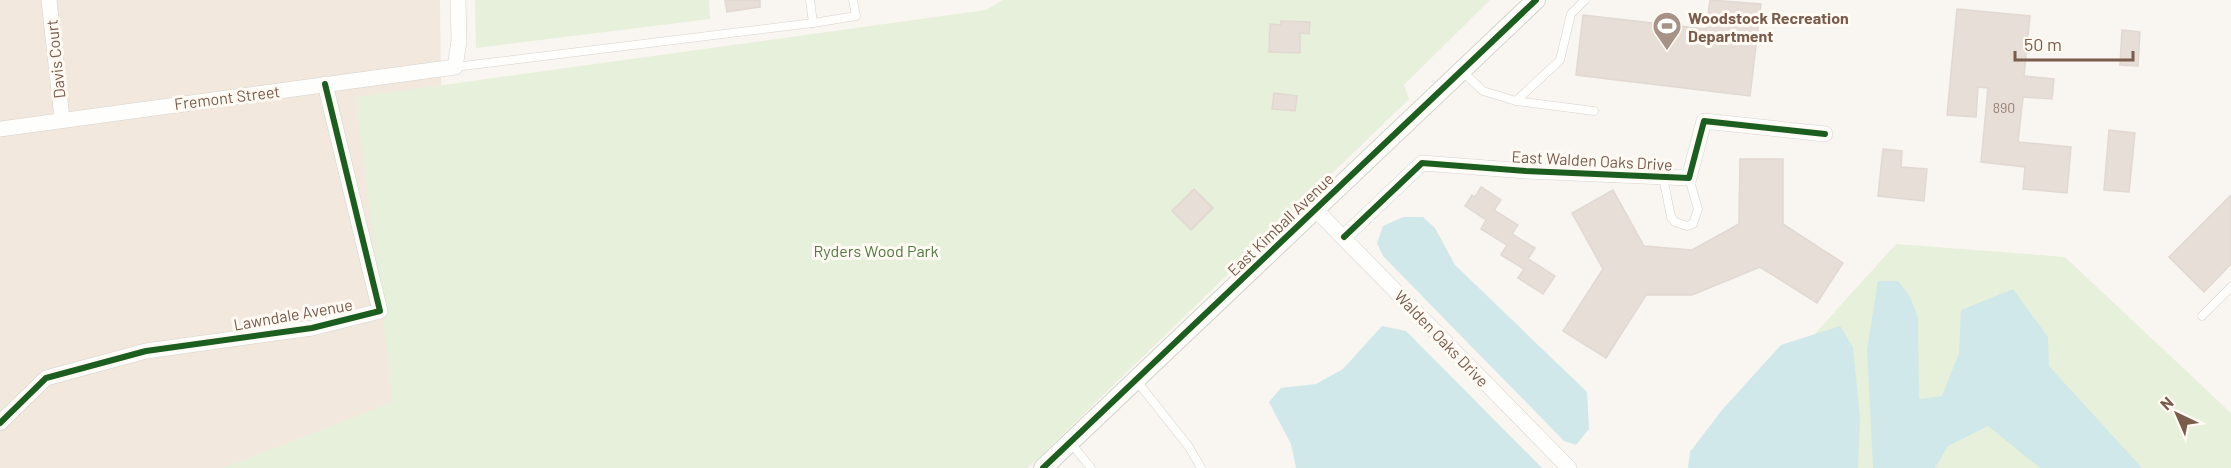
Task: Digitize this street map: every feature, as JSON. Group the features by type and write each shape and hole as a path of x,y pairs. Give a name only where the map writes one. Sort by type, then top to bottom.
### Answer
{"street":[{"name":"Davis Court","path":"49,0 62,119"},
{"path":"455,67 459,41 458,0"},
{"name":"East Kimball Avenue","path":"1043,468 1536,0"},
{"name":"Fremont Street","path":"0,129 455,67"},
{"name":"Lawndale Avenue","path":"0,423 46,378 146,351 312,328 380,311 325,84"},
{"name":"East Walden Oaks Drive","path":"1344,237 1422,163 1526,171 1689,178 1704,121 1825,134"},
{"name":"Walden Oaks Drive","path":"1315,209 1569,468"}],"lane":[{"path":"810,0 813,23"},
{"path":"455,67 856,16 853,0"},
{"path":"1516,101 1560,60 1571,14 1585,0"},
{"path":"1461,70 1483,91 1516,101 1594,111"},
{"path":"1663,177 1671,217 1675,222 1687,226 1693,224 1698,209 1689,178"},
{"path":"2202,316 2231,287"},
{"path":"1135,380 1189,447 1201,468"},
{"path":"1070,442 1091,468"}],"shaded area":[{"path":"0,0 440,0 441,89 416,407 249,468 0,468"}],"green space":[{"path":"475,0 709,0 710,19 476,48"},
{"name":"Ryders Wood Park","path":"1003,0 1490,0 1404,85 1409,99 1028,468 223,468 393,402 356,97 986,10"},
{"path":"1896,244 2065,257 2231,413 2231,468 1762,468 1746,410"}],"water":[{"path":"1403,217 1423,217 1435,228 1455,265 1587,392 1589,429 1576,445 1564,441 1383,256 1377,243 1383,226"},
{"path":"1878,281 1898,281 1909,295 1918,317 1919,399 1942,396 1959,353 1961,310 2013,289 2048,337 2049,366 2142,468 2040,468 1988,426 1948,446 1935,468 1873,468 1867,349"},
{"path":"1382,326 1406,331 1542,468 1296,468 1291,444 1269,402 1281,388 1316,384 1343,369"},
{"path":"1840,326 1853,347 1860,417 1858,468 1688,468 1690,452 1722,410 1781,345"}],"building":[{"path":"725,0 760,0 760,7 727,12"},
{"name":"Woodstock Recreation Department","path":"1710,0 1761,4 1750,96 1576,75 1583,15 1706,29"},
{"path":"1957,9 2030,16 2024,76 2054,79 2052,99 2023,97 2018,142 2071,147 2067,193 2023,189 2025,167 1981,162 1988,88 1978,87 1976,117 1947,115"},
{"path":"1281,21 1310,22 1309,34 1300,33 1300,53 1269,52 1270,24 1281,25"},
{"path":"2122,30 2140,32 2138,66 2120,65"},
{"path":"1274,93 1297,96 1295,111 1272,109"},
{"path":"2109,130 2135,133 2129,192 2104,190"},
{"path":"1883,149 1902,151 1901,167 1927,169 1924,201 1878,196"},
{"path":"1740,159 1783,159 1783,224 1843,263 1817,303 1760,267 1692,295 1646,295 1606,358 1563,331 1603,269 1572,213 1613,190 1644,246 1692,250 1739,224"},
{"path":"1481,187 1501,200 1494,210 1518,225 1512,234 1535,248 1528,259 1555,276 1543,294 1518,278 1524,269 1501,255 1507,245 1481,229 1486,220 1465,206 1472,195 1475,197"},
{"path":"1194,189 1213,208 1191,230 1172,211"},
{"path":"2231,195 2231,264 2204,292 2169,257"}],"cycle path":[{"path":"1043,468 1536,0"},
{"path":"0,423 46,378 146,351 312,328 380,311 325,84"},
{"path":"1344,237 1422,163 1526,171 1689,178 1704,121 1825,134"}],"place":[{"name":"Woodstock Recreation Department","path":"1667,52"}]}
